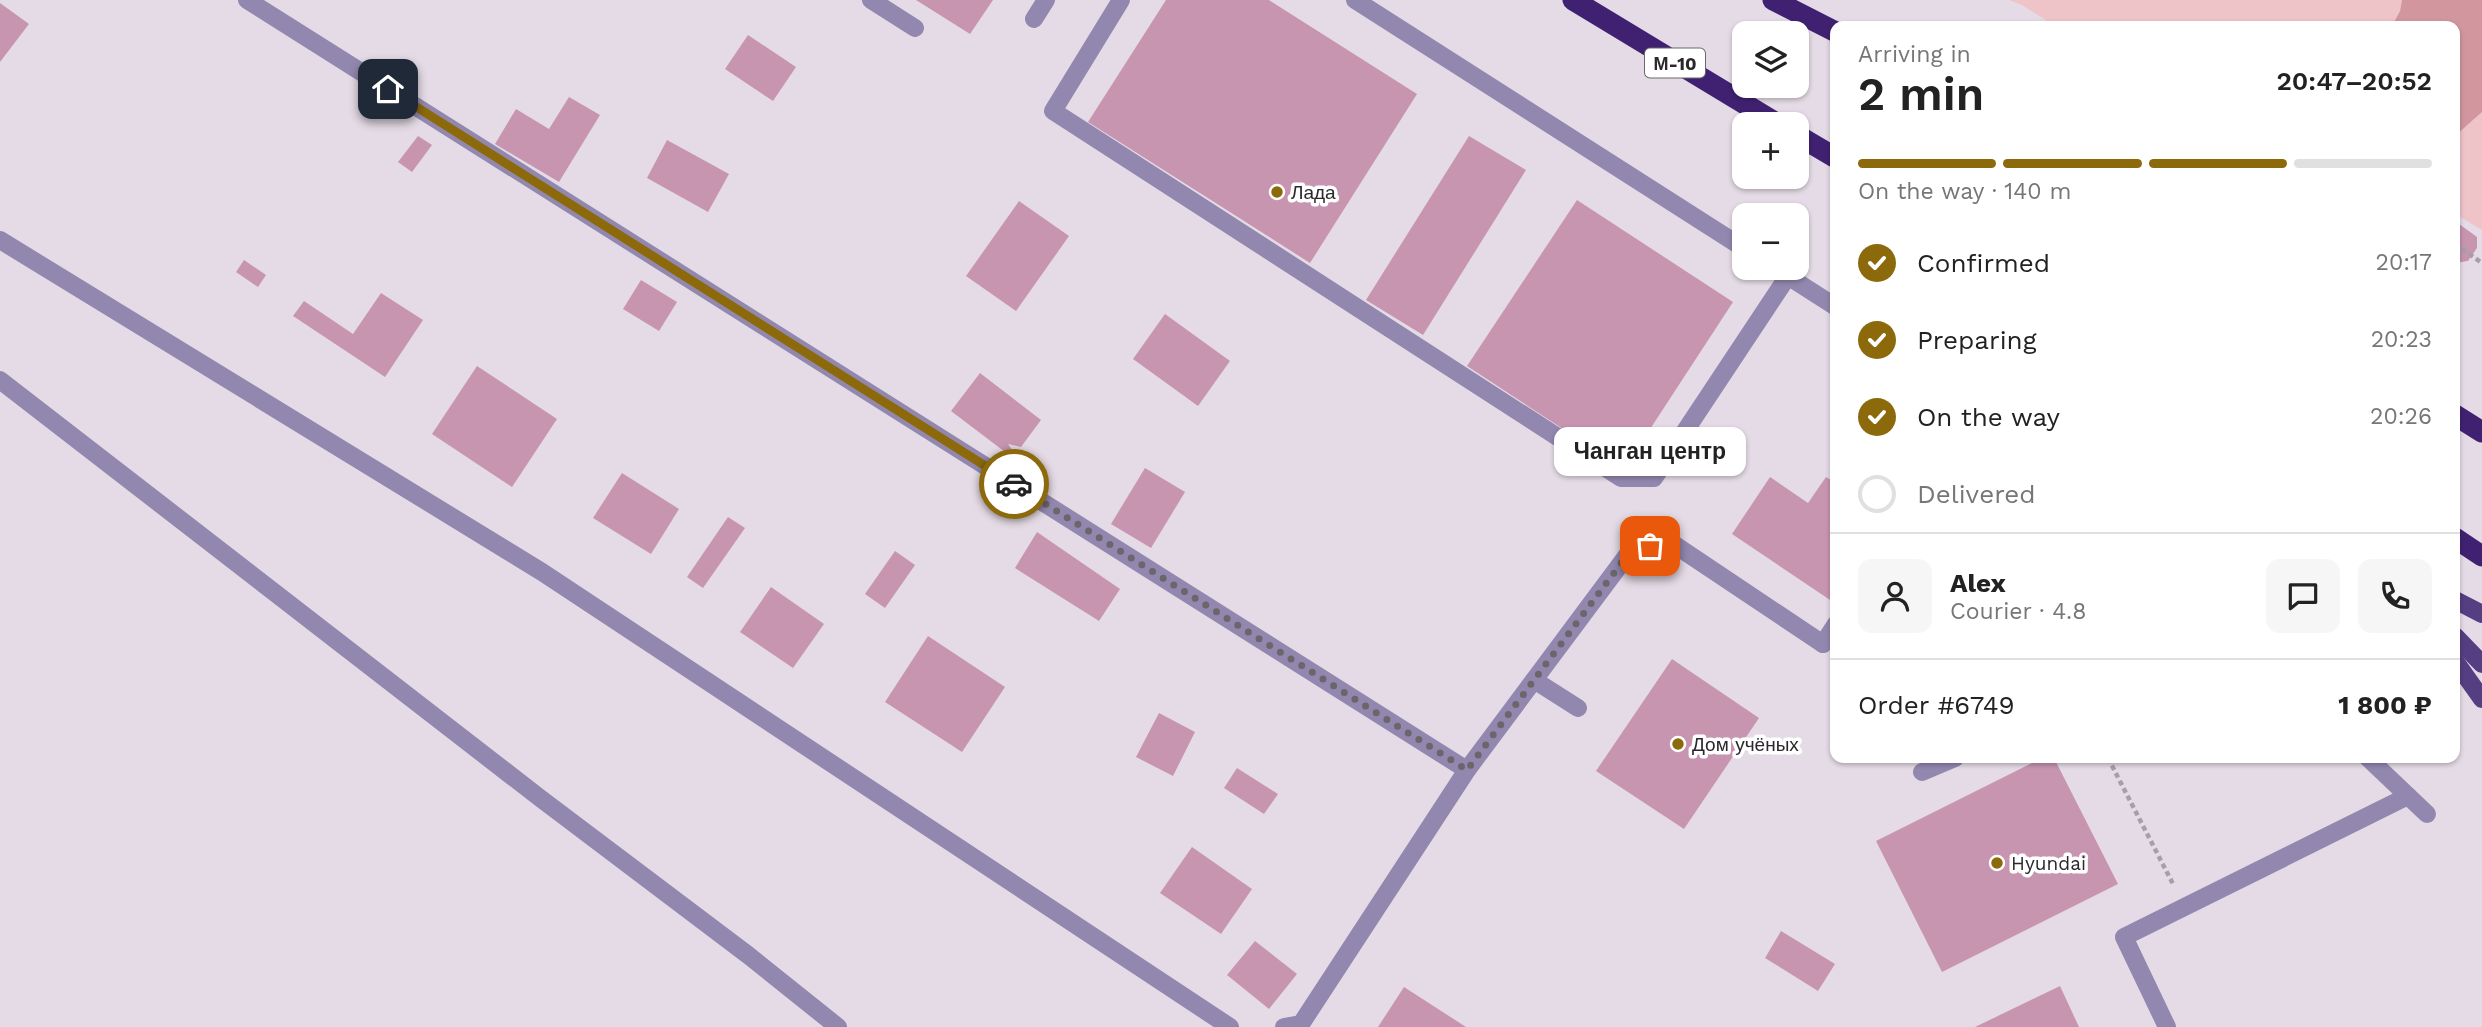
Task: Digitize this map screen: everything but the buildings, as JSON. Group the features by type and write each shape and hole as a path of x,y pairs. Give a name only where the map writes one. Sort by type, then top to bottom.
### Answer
{"highway":[{"name":"М-10","path":"1573,0 1759,112"},
{"path":"1773,0 1827,27"},
{"path":"1809,142 1830,154"},
{"path":"2460,418 2482,432"},
{"path":"2460,541 2482,556"}],"main road":[{"path":"2460,603 2482,614"},
{"path":"2460,641 2482,664"},
{"path":"2460,668 2482,699"}],"street":[{"path":"247,0 1467,770"},
{"path":"871,0 915,28"},
{"path":"1034,19 1046,0"},
{"path":"1121,0 1053,111 1621,478 1654,478 1777,280"},
{"path":"1355,0 1732,241"},
{"path":"1786,0 1827,27"},
{"path":"0,240 542,572 1230,1027"},
{"path":"1794,280 1830,303"},
{"path":"0,380 838,1027"},
{"path":"1284,1027 1301,1024 1467,770 1631,550 1669,541 1823,643 1830,633"},
{"path":"1534,680 1577,708"},
{"path":"1922,772 1943,763"},
{"path":"2373,763 2427,814"},
{"path":"2167,1027 2123,937 2408,796"}],"path":[{"path":"2460,248 2482,263"},
{"path":"2111,763 2184,907"}],"shaded area":[{"path":"2009,0 2402,0 2395,21 2047,21"},
{"path":"2402,0 2482,0 2482,112 2460,131 2460,21 2395,21"},
{"path":"2482,112 2482,230 2460,217 2460,131"}],"way so far":[{"path":"1014,484 1467,770 1631,550 1650,546"}],"place":[{"name":"Лада","path":"1277,192"},
{"name":"Чанган центр","path":"1650,546"},
{"name":"Дом учёных","path":"1678,744"},
{"name":"Hyundai","path":"1997,863"}],"route":[{"path":"388,89 1014,484"}]}
